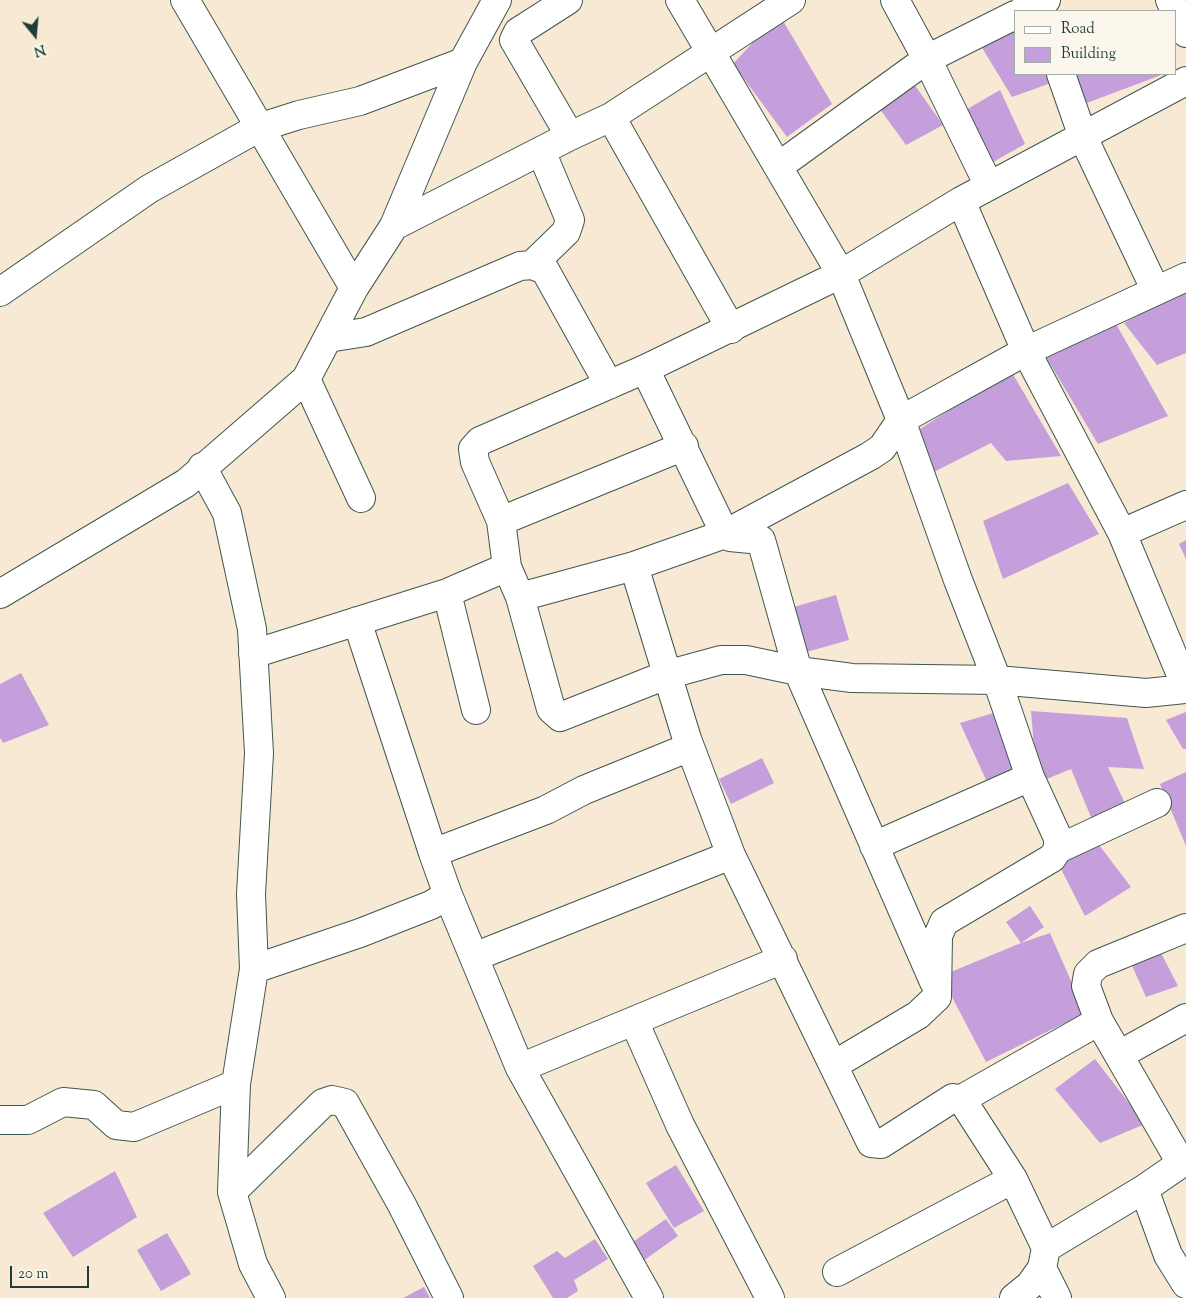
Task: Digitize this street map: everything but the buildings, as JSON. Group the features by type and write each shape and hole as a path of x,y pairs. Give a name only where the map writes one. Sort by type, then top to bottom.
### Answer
{"street":[{"path":"185,0 258,128 354,288"},
{"path":"0,594 186,483 202,467 306,379 354,288 394,226 463,62 497,0"},
{"path":"568,0 518,32 514,40 570,136"},
{"path":"680,0 780,166 841,274 901,420 958,580 997,680 1030,777 1058,838 1058,849"},
{"path":"394,226 611,117 792,0"},
{"path":"895,0 927,59 988,186"},
{"path":"1176,12 1186,33"},
{"path":"780,166 927,59 1014,16"},
{"path":"0,292 149,189 258,128 299,115 360,102 463,62"},
{"path":"1061,75 1083,137 1156,291"},
{"path":"961,201 1026,351 1122,532 1186,688 1146,693 997,680 852,678 798,671 746,660 721,660 666,675 560,717 551,709 520,597 507,567 501,521 475,462 473,449 480,441 731,329 841,274 961,201 1186,80"},
{"path":"611,117 731,329"},
{"path":"532,265 566,232 570,220 541,151"},
{"path":"328,338 366,332 520,266 532,265 546,270 609,385"},
{"path":"520,597 634,566 726,534 870,456 882,448 901,420 1026,351 1186,277"},
{"path":"646,368 726,534 730,538 757,538 761,540 798,671 938,991"},
{"path":"306,379 361,498"},
{"path":"501,521 684,446"},
{"path":"202,467 227,513 252,629 259,753 251,894 254,969 236,1084 232,1192 253,1264 271,1298"},
{"path":"1122,532 1186,505"},
{"path":"634,566 687,739 731,855 783,959 870,1143 881,1144 953,1098 964,1103 1013,1179 1044,1258 1057,1298"},
{"path":"253,654 447,593 507,567"},
{"path":"447,593 476,710"},
{"path":"357,621 448,895 520,1068 649,1298"},
{"path":"434,853 546,810 584,790 680,751 687,739"},
{"path":"874,846 1030,777"},
{"path":"834,1065 918,1016 937,997 938,936 944,922 1052,858 1058,849 1157,803"},
{"path":"474,957 731,855"},
{"path":"254,969 360,933 431,905 448,895"},
{"path":"1014,1298 1030,1285 1044,1258 1184,1162 1099,1021 1086,986 1088,974 1098,964 1186,928"},
{"path":"520,1068 783,959"},
{"path":"1119,1055 1186,1018"},
{"path":"634,1020 680,1125 770,1298"},
{"path":"960,1100 1099,1021"},
{"path":"0,1120 28,1120 62,1102 94,1105 116,1125 134,1126 236,1084"},
{"path":"232,1192 323,1103 332,1100 345,1103 402,1205 449,1298"},
{"path":"838,1272 1013,1179"},
{"path":"1144,1189 1168,1255 1186,1284"}]}
